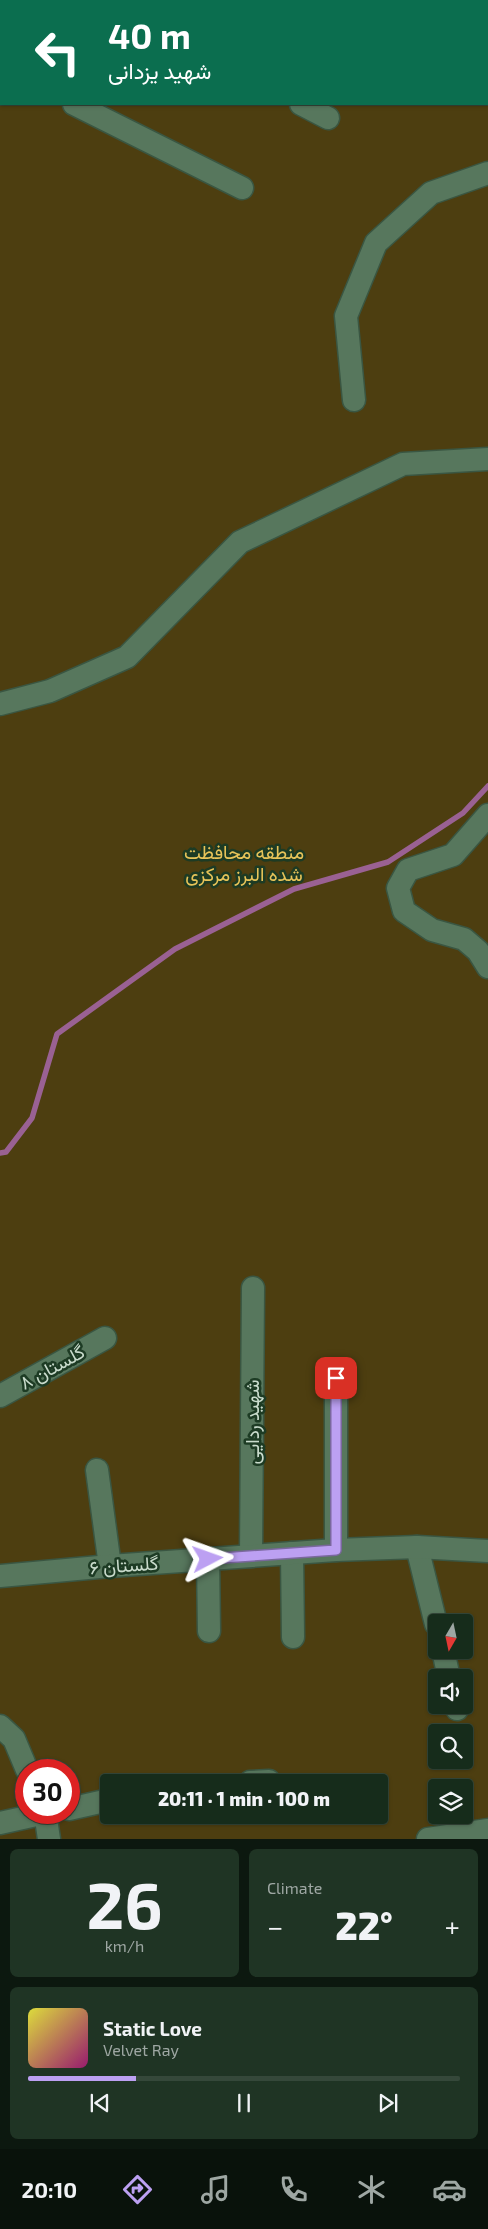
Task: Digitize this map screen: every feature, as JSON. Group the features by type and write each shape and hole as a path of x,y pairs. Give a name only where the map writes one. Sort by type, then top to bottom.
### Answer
{"street":[{"path":"76,105 242,188"},
{"path":"303,105 328,118"},
{"path":"354,400 346,316 376,243 432,193 488,173"},
{"path":"0,704 50,691 127,657 240,542 402,464 488,459"},
{"path":"488,815 454,855 408,870 398,888 404,911 432,930 464,939 478,951 488,968"},
{"name":"شهید ردایی","path":"252,1556 253,1288"},
{"name":"گلستان ۸","path":"0,1396 104,1338"},
{"path":"336,1378 336,1550"},
{"path":"97,1470 110,1566"},
{"path":"417,1547 434,1614"},
{"name":"گلستان ۶","path":"0,1576 336,1550 417,1547 488,1551"},
{"path":"292,1553 293,1637"},
{"path":"208,1559 209,1631"},
{"path":"0,1726 14,1739 22,1759"},
{"path":"80,1807 100,1802"},
{"path":"0,1823 15,1820"},
{"path":"48,1824 49,1839"},
{"path":"428,1839 488,1830"}],"green space":[{"name":"منطقه محافظت شده البرز مرکزی","path":"0,105 488,105 488,1839 0,1839"}],"waterway":[{"path":"0,1153 6,1152 32,1118 57,1034 175,949 294,889 388,862 463,813 488,786"}],"route":[{"path":"208,1559 336,1550 336,1378"}]}
